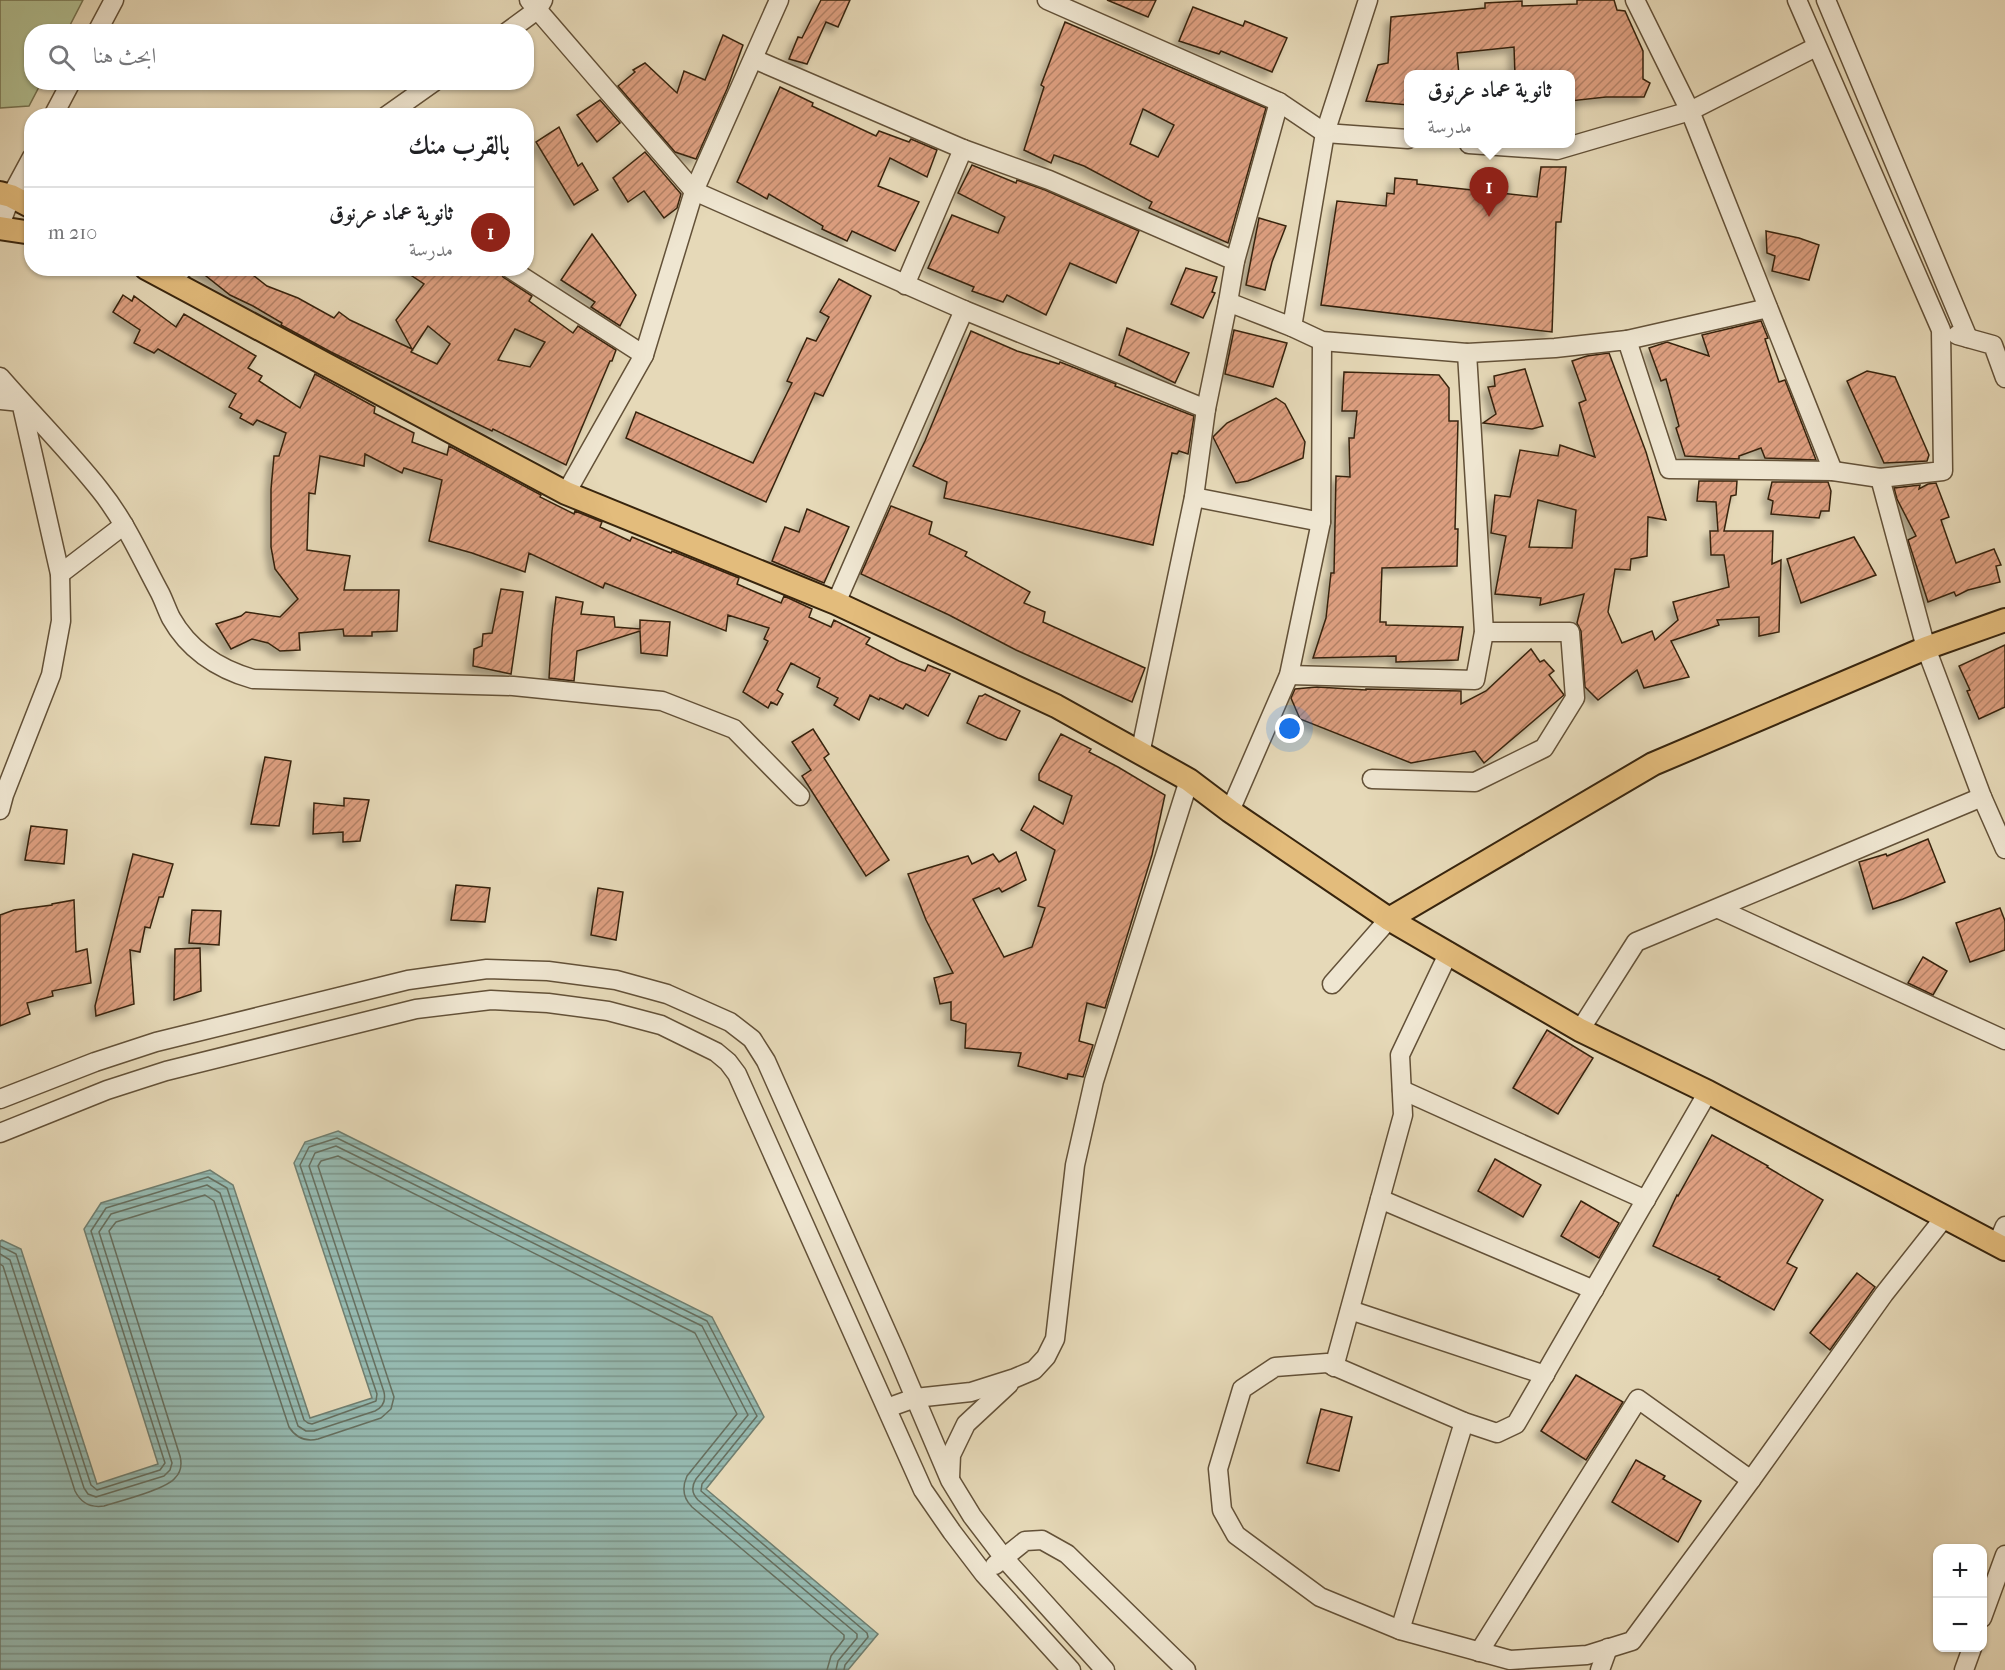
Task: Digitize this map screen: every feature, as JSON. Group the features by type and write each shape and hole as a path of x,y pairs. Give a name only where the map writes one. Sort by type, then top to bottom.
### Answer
{"main road":[{"path":"5,195 24,203"},
{"path":"0,226 24,231"},
{"path":"180,276 566,493 836,603 1056,706 1190,780 1230,811 1389,919 1580,1030 1708,1092 1944,1218 2002,1240"},
{"path":"1389,919 1653,764 1926,648 2005,620"}],"street":[{"path":"102,24 114,0"},
{"path":"566,493 644,355 694,191 779,0"},
{"path":"1047,0 1279,102 1325,133 1404,139"},
{"path":"1292,327 1325,133 1368,0"},
{"path":"1635,0 1690,111 1833,471"},
{"path":"1627,340 1669,469 1833,471 1880,478 1943,471 1941,330 1797,0"},
{"path":"1826,0 1968,338"},
{"path":"515,24 536,3 694,191 905,285 1206,409"},
{"path":"1575,145 1690,111 1816,47"},
{"path":"754,59 963,149 1050,180 1235,261"},
{"path":"57,108 66,90"},
{"path":"397,108 423,90"},
{"path":"1140,754 1194,496 1206,409 1235,261 1279,102"},
{"path":"1528,148 1557,150 1564,148"},
{"path":"905,285 963,149"},
{"path":"0,226 5,195 24,168"},
{"path":"521,276 644,355"},
{"path":"1228,302 1322,341 1467,353 1555,348 1627,340 1768,308"},
{"path":"836,603 964,310"},
{"path":"1941,330 1993,345 2005,378"},
{"path":"1230,811 1289,675 1321,522 1322,341"},
{"path":"1289,675 1475,680 1484,632 1467,353"},
{"path":"0,377 100,491 124,525 178,629 211,662 238,675 253,678 513,686 662,701 734,729 800,796"},
{"path":"0,400 21,402"},
{"path":"1,799 51,675 61,621 60,574 21,402"},
{"path":"1880,478 1926,648 1982,797 2005,849"},
{"path":"1194,496 1321,522"},
{"path":"60,574 124,525"},
{"path":"1372,779 1475,782 1544,748 1575,698 1570,632 1484,632"},
{"path":"886,1408 915,1398 971,1392 1015,1378 1034,1370 1046,1357 1054,1339 1075,1165 1094,1081 1190,780"},
{"path":"1580,1030 1636,942 1982,797"},
{"path":"1719,909 2005,1040"},
{"path":"1332,984 1389,919"},
{"path":"1334,1366 1403,1115 1400,1055 1449,952"},
{"path":"0,1099 95,1062 156,1042 408,980 487,969 548,971 616,981 667,994 730,1023 752,1039 766,1061 950,1480 972,1516 1004,1558 1105,1670"},
{"path":"0,1133 107,1089 166,1071 416,1010 491,1000 548,1003 608,1011 661,1025 716,1052 729,1062 737,1074 923,1490 984,1574 1071,1670"},
{"path":"1402,1090 1646,1200"},
{"path":"1708,1092 1516,1424 1497,1433 1464,1422 1327,1363 1275,1367 1242,1389 1218,1469 1222,1510 1236,1535 1320,1597 1400,1630 1479,1652 1510,1660 1587,1655 1632,1641 1884,1294 1944,1218"},
{"path":"1380,1199 1594,1290"},
{"path":"1350,1310 1545,1375"},
{"path":"950,1480 951,1455 966,1424 1015,1378"},
{"path":"1479,1652 1638,1399 1751,1480"},
{"path":"1400,1630 1464,1422"},
{"path":"984,1574 1025,1541 1042,1540 1067,1554 1186,1670"},
{"path":"1987,1607 2005,1556"},
{"path":"1600,1670 1608,1648"},
{"path":"1964,1670 1970,1652"}],"green space":[{"path":"0,0 83,0 71,24 24,24 24,90 37,90 29,106 0,108"}],"water":[{"path":"338,1131 712,1317 764,1417 706,1489 878,1634 848,1670 0,1670 0,1241 21,1249 97,1484 158,1464 84,1229 101,1203 210,1170 233,1185 310,1418 372,1398 294,1163 305,1142"}],"building":[{"path":"821,0 850,0 838,27 826,22 807,64 789,59 798,37 802,38"},
{"path":"1107,0 1156,0 1148,17"},
{"path":"1577,0 1614,0 1617,10 1625,11 1643,51 1643,79 1650,83 1644,97 1606,97 1575,100 1575,70 1515,70 1514,47 1457,53 1459,70 1404,70 1404,105 1366,101 1378,65 1388,63 1391,17 1485,8 1485,3 1522,1 1522,6 1577,4"},
{"path":"1193,7 1243,26 1245,21 1287,38 1272,72 1221,51 1219,54 1179,41"},
{"path":"1065,22 1266,108 1228,243 1149,208 1152,202 1084,166 1054,155 1051,163 1024,150 1044,87 1041,85","holes":["1143,109 1174,125 1158,157 1130,144"]},
{"path":"723,35 743,45 727,89 696,159 675,152 618,86 635,72 633,70 645,63 677,93 684,71 705,80"},
{"path":"780,87 813,103 812,106 876,136 879,131 909,142 911,139 937,150 927,177 890,158 878,186 919,202 895,251 852,231 847,241 822,229 823,226 769,194 767,199 737,182"},
{"path":"600,100 620,123 597,142 577,115"},
{"path":"559,127 578,166 582,163 598,190 574,205 536,142"},
{"path":"645,152 681,194 677,208 664,218 644,191 628,202 613,178"},
{"path":"972,165 1016,183 1017,180 1045,190 1139,231 1116,283 1070,263 1046,315 1007,295 1003,302 972,291 974,287 928,268 952,215 998,233 1005,217 958,193"},
{"path":"1541,167 1566,167 1561,222 1556,222 1552,332 1321,305 1337,201 1386,206 1387,193 1394,194 1395,178 1417,180 1417,184 1537,197"},
{"path":"1259,218 1286,226 1272,262 1265,290 1246,285"},
{"path":"1766,231 1819,245 1809,280 1772,271 1775,256 1767,253"},
{"path":"592,234 636,295 620,326 591,307 595,302 561,280"},
{"path":"1186,268 1217,277 1212,292 1215,293 1203,318 1171,304"},
{"path":"206,276 254,276 267,286 298,298 334,318 339,312 350,320 412,349 396,320 424,284 412,276 502,276 532,296 529,301 573,333 578,326 616,350 566,465 331,352 281,325 282,323 230,295","holes":["428,326 450,344 437,364 411,352","515,329 545,342 530,367 498,360"]},
{"path":"839,279 871,296 823,396 815,393 766,502 626,438 636,412 753,463 792,383 787,381 807,338 816,341 829,317 820,312"},
{"path":"123,295 132,301 134,296 176,327 184,314 256,356 248,368 262,376 259,381 300,408 315,374 375,407 374,413 414,433 412,442 447,455 449,446 574,514 575,511 602,522 600,527 630,541 632,537 739,578 737,584 781,603 784,596 812,609 809,617 831,627 834,620 870,638 866,644 899,661 925,671 928,665 950,674 928,716 906,704 903,709 870,695 859,720 834,705 838,698 817,687 820,678 791,663 777,690 783,694 777,705 771,702 768,708 743,692 768,641 764,639 769,628 728,615 726,631 605,583 603,588 529,553 525,572 429,541 442,480 404,468 402,473 365,454 364,466 320,456 315,494 309,493 307,550 350,556 344,590 399,590 397,631 372,632 372,636 344,636 343,629 299,633 300,650 280,651 268,643 252,639 231,649 216,624 241,616 246,612 280,617 298,599 275,569 271,547 271,489 274,456 279,456 286,433 257,420 253,425 240,418 242,414 229,407 236,394 158,349 154,353 134,343 140,330 113,312"},
{"path":"1761,321 1768,338 1765,339 1779,382 1785,380 1816,460 1765,458 1761,448 1739,456 1739,459 1685,456 1676,428 1679,426 1666,379 1661,381 1649,348 1667,342 1709,356 1702,335"},
{"path":"1127,328 1189,353 1175,383 1119,355"},
{"path":"1234,330 1287,343 1273,387 1225,374"},
{"path":"971,331 1017,351 1059,364 1060,362 1194,416 1188,454 1179,451 1177,454 1172,453 1153,545 944,498 947,482 913,466"},
{"path":"1609,353 1646,452 1666,520 1648,517 1647,556 1631,559 1630,570 1615,569 1608,612 1622,643 1652,631 1655,640 1678,620 1673,602 1729,587 1724,555 1711,555 1710,531 1718,531 1716,502 1697,501 1699,481 1737,481 1736,495 1731,496 1724,531 1773,531 1772,564 1781,560 1779,632 1759,636 1759,617 1717,620 1719,625 1671,641 1689,677 1644,688 1637,670 1598,700 1585,687 1581,631 1577,623 1584,594 1540,605 1541,598 1495,594 1506,536 1491,533 1495,495 1510,497 1520,450 1558,456 1560,445 1595,457 1579,403 1586,400 1572,361","holes":["1538,500 1576,510 1572,548 1529,547"]},
{"path":"1525,369 1543,426 1532,429 1483,423 1496,414 1488,387 1495,386 1494,376"},
{"path":"1867,371 1895,377 1929,455 1927,461 1884,463 1847,381"},
{"path":"1344,372 1439,375 1449,388 1449,421 1458,421 1455,529 1458,529 1457,566 1382,568 1380,622 1386,622 1386,625 1463,627 1458,660 1396,662 1396,656 1313,658 1326,618 1331,573 1334,573 1336,476 1350,477 1349,438 1354,438 1357,411 1342,411"},
{"path":"1276,398 1285,404 1305,442 1303,458 1248,481 1236,483 1213,437 1227,423"},
{"path":"1772,482 1828,482 1831,491 1829,511 1821,511 1819,518 1771,514 1773,501 1768,499"},
{"path":"1936,483 1949,517 1941,520 1956,563 1994,549 2001,565 1996,566 2000,582 1968,590 1956,596 1954,592 1928,602 1908,540 1916,536 1897,499 1894,488 1920,485 1919,489"},
{"path":"891,506 932,522 929,534 967,552 965,556 1030,592 1024,603 1045,612 1043,622 1145,668 1132,702 1016,650 949,615 861,574"},
{"path":"807,509 849,527 824,583 772,561 785,527 799,532"},
{"path":"1854,537 1876,575 1801,603 1787,559"},
{"path":"501,589 523,592 511,674 473,666 474,649 482,646 483,634 492,633"},
{"path":"556,597 583,602 581,614 614,617 615,627 640,629 640,620 670,622 667,656 641,653 640,631 577,651 574,681 549,678"},
{"path":"2005,645 2005,707 1979,719 1967,691 1970,690 1959,666"},
{"path":"1531,649 1540,662 1544,660 1554,671 1549,675 1564,695 1484,763 1475,751 1411,763 1300,719 1291,698 1295,689 1317,687 1461,691 1461,704 1486,691"},
{"path":"985,694 1020,711 1006,740 967,723 979,696"},
{"path":"813,729 829,754 824,758 889,860 866,876 802,776 811,770 792,742"},
{"path":"1061,734 1091,749 1089,752 1165,795 1152,855 1105,1008 1087,1003 1079,1041 1093,1045 1083,1077 1068,1074 1067,1079 1018,1066 1021,1053 965,1048 966,1024 951,1020 951,1002 940,1004 934,978 953,973 926,920 908,874 968,856 972,864 993,854 999,862 1016,852 1026,880 1002,892 999,888 973,899 1004,957 1032,947 1045,908 1038,906 1055,850 1021,830 1034,806 1063,824 1072,796 1039,780 1039,774"},
{"path":"265,757 291,761 279,826 251,824"},
{"path":"344,798 369,800 360,841 343,842 343,832 313,834 314,803 344,806"},
{"path":"31,826 67,830 64,864 25,860"},
{"path":"1928,839 1945,882 1873,909 1859,862 1886,854 1887,856"},
{"path":"133,854 173,864 163,897 159,897 150,928 145,927 140,952 130,950 134,1004 96,1016 95,1006"},
{"path":"456,885 490,888 485,922 451,920"},
{"path":"598,888 623,892 616,940 591,935"},
{"path":"74,900 76,952 87,949 91,983 52,991 53,996 27,1003 30,1014 0,1026 0,915 14,910"},
{"path":"2000,908 2005,921 2005,950 1970,962 1956,923"},
{"path":"192,910 221,911 219,945 189,943"},
{"path":"200,948 201,991 174,1000 175,949"},
{"path":"1923,957 1947,971 1933,995 1908,983"},
{"path":"1547,1030 1593,1058 1558,1114 1513,1088"},
{"path":"1712,1135 1823,1200 1787,1263 1797,1268 1774,1310 1718,1279 1720,1277 1653,1246 1677,1195"},
{"path":"1495,1159 1541,1185 1523,1217 1478,1191"},
{"path":"1581,1201 1619,1223 1599,1258 1561,1236"},
{"path":"1857,1273 1875,1287 1830,1350 1810,1333"},
{"path":"1576,1375 1623,1402 1586,1460 1541,1431"},
{"path":"1321,1409 1352,1417 1339,1471 1307,1463"},
{"path":"1636,1460 1665,1476 1663,1479 1701,1501 1678,1542 1612,1502"}],"place":[{"name":"ثانوية عماد عرنوق","path":"1489,217"}]}
